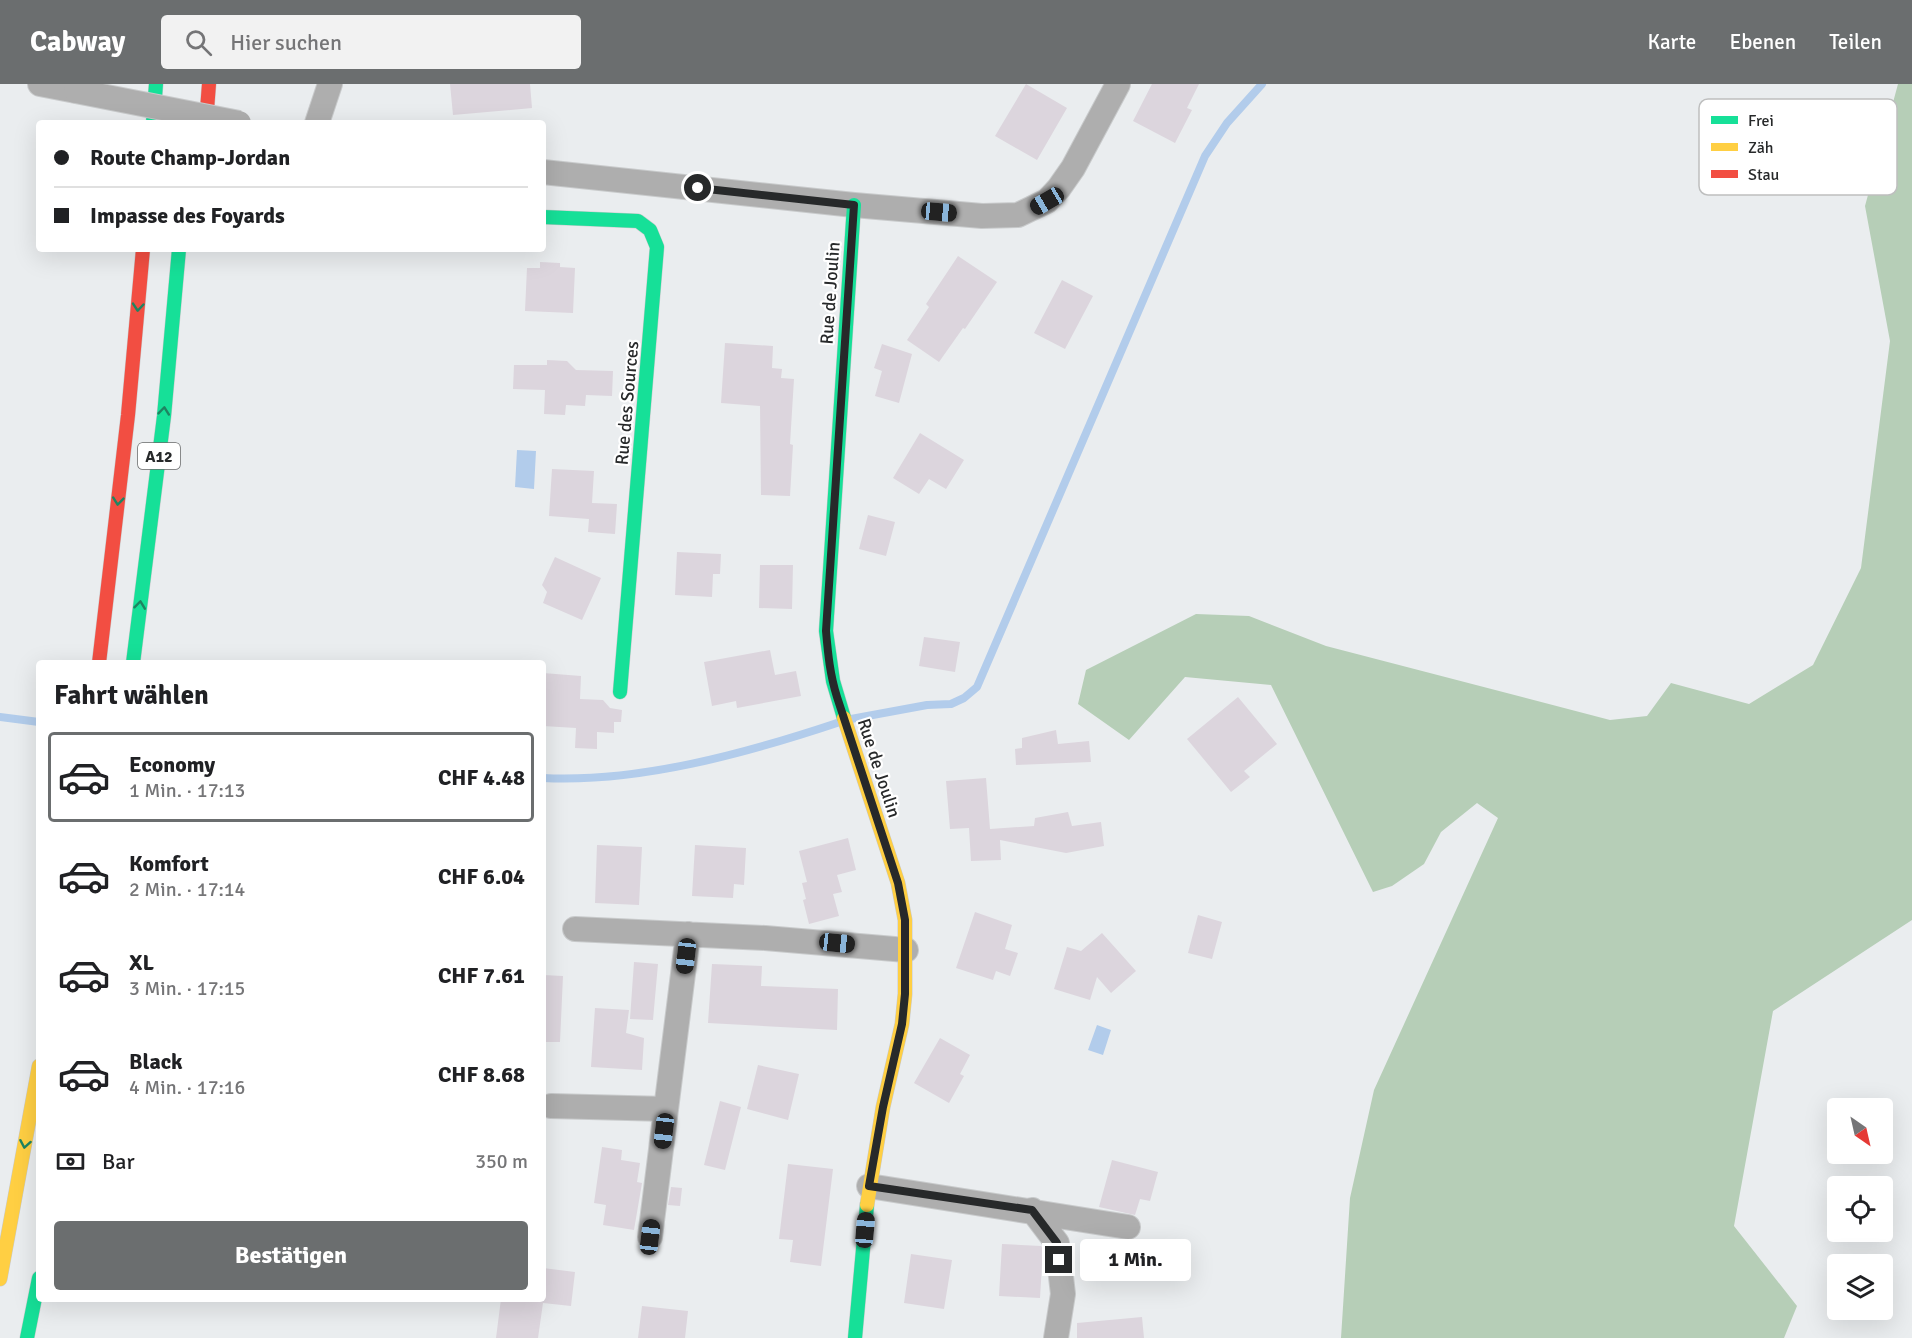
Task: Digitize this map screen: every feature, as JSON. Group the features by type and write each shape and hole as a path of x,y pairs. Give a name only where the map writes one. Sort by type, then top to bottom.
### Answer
{"main road":[{"path":"153,120 156,84"},
{"path":"206,120 209,84"},
{"path":"189,120 190,104"},
{"name":"Rue de Joulin","path":"854,205 826,631 830,675 898,883 905,920 906,950 902,1024 883,1107 869,1186 855,1338"},
{"name":"Rue des Sources","path":"546,217 638,221 650,229 656,241 657,264 620,692"},
{"name":"A12","path":"99,660 125,438 143,252"},
{"name":"A12","path":"133,660 164,416 179,252"},
{"path":"0,1279 36,1082"},
{"path":"27,1338 36,1293"}],"street":[{"path":"40,84 223,120"},
{"path":"318,120 330,84"},
{"path":"546,172 854,205 1000,217 1018,215 1047,201 1073,168 1119,84"},
{"path":"575,929 775,938 906,950"},
{"path":"650,1237 688,934"},
{"path":"551,1106 666,1109"},
{"path":"869,1186 1128,1227"},
{"path":"1032,1210 1057,1243 1063,1294 1056,1338"}],"green space":[{"path":"1898,84 1912,84 1912,920 1773,1011 1734,1226 1797,1306 1784,1338 1341,1338 1350,1198 1374,1090 1498,818 1477,803 1441,832 1424,864 1392,886 1373,892 1271,685 1185,677 1129,740 1078,704 1086,670 1196,614 1249,616 1326,646 1610,720 1647,716 1671,683 1749,704 1813,665 1861,568 1890,341 1865,206 1868,195 1897,195 1897,99 1894,99"}],"water":[{"path":"517,450 536,451 534,489 515,487"},
{"path":"1097,1025 1111,1030 1103,1055 1088,1050"}],"building":[{"path":"450,84 530,84 532,108 453,115"},
{"path":"1026,84 1067,108 1037,160 995,136"},
{"path":"1152,84 1199,84 1187,108 1192,110 1175,143 1133,121"},
{"path":"958,256 997,282 939,362 907,340 929,307 926,304"},
{"path":"540,262 560,263 560,267 575,268 573,313 525,311 527,268 540,268"},
{"path":"1062,280 1093,296 1065,349 1034,333"},
{"path":"725,343 773,346 772,368 782,369 781,378 794,379 790,496 761,495 760,406 721,403"},
{"path":"882,344 912,354 899,403 875,396 882,371 874,368"},
{"path":"547,360 567,361 576,370 613,371 612,396 586,395 585,406 566,405 565,415 544,414 545,390 513,389 514,365 547,365"},
{"path":"920,433 964,460 946,489 929,479 919,494 893,478"},
{"path":"552,469 594,471 592,503 617,504 615,534 588,532 589,519 549,516"},
{"path":"868,515 895,522 886,556 859,549"},
{"path":"677,552 721,554 720,574 713,574 712,597 675,595"},
{"path":"555,557 601,578 582,620 543,603 547,592 542,585"},
{"path":"760,565 793,565 792,609 759,608"},
{"path":"924,637 960,642 955,672 919,666"},
{"path":"770,650 775,675 796,671 801,696 737,708 736,701 712,706 704,662"},
{"path":"546,673 581,676 580,699 603,700 610,708 622,710 621,722 614,722 614,733 597,732 597,749 575,748 576,728 546,726"},
{"path":"1238,697 1277,744 1244,771 1250,777 1231,792 1187,739"},
{"path":"1056,730 1058,744 1089,741 1091,762 1016,765 1015,749 1022,748 1022,738"},
{"path":"986,778 990,829 1034,826 1035,818 1068,812 1072,826 1101,822 1104,846 1066,853 1000,840 1001,860 971,861 969,828 950,829 946,781"},
{"path":"848,838 856,870 837,875 842,892 833,894 839,916 809,924 803,900 806,899 802,883 807,882 799,851"},
{"path":"597,845 642,847 639,905 595,903"},
{"path":"695,845 746,848 744,885 734,884 733,898 692,896"},
{"path":"975,912 1012,925 1005,949 1018,953 1010,976 996,971 993,980 956,968"},
{"path":"1198,915 1222,922 1212,959 1188,953"},
{"path":"1102,933 1136,971 1111,993 1097,977 1090,1000 1054,989 1067,947 1081,951"},
{"path":"634,962 658,964 653,1020 630,1019"},
{"path":"712,964 762,966 761,986 838,989 837,1030 708,1023"},
{"path":"546,975 563,976 560,1042 546,1042"},
{"path":"595,1008 629,1010 626,1033 644,1038 642,1070 591,1067"},
{"path":"940,1038 970,1055 960,1074 964,1076 949,1103 914,1083"},
{"path":"758,1065 799,1074 788,1120 747,1109"},
{"path":"720,1101 741,1107 725,1170 704,1165"},
{"path":"602,1147 622,1150 621,1160 640,1163 637,1182 642,1183 634,1230 603,1225 606,1205 594,1203"},
{"path":"1112,1160 1158,1172 1150,1201 1140,1199 1135,1215 1099,1207"},
{"path":"788,1164 833,1169 821,1266 790,1262 793,1240 779,1239"},
{"path":"671,1187 682,1188 680,1206 668,1205"},
{"path":"1002,1244 1043,1248 1040,1298 999,1296"},
{"path":"911,1254 952,1260 944,1309 904,1303"},
{"path":"546,1268 575,1272 571,1306 543,1303 538,1338 496,1338 501,1302 546,1302"},
{"path":"642,1306 688,1311 685,1338 638,1338"},
{"path":"1142,1317 1144,1338 1077,1338 1077,1323"}],"waterway":[{"path":"851,719 927,705 951,704 964,698 977,687 1205,156 1227,123 1262,84"},
{"path":"0,717 36,722"},
{"path":"546,778 617,776 692,764 767,745 837,723"}],"traffic: fast":[{"path":"153,120 156,84"},
{"path":"844,718 833,681 826,631 854,205"},
{"path":"546,217 638,221 650,230 657,247 620,692"},
{"path":"133,660 164,416 179,252"},
{"path":"855,1338 867,1205"},
{"path":"27,1338 36,1293"}],"traffic: slow":[{"path":"844,718 898,883 905,920 905,994 902,1024 883,1107 867,1205"},
{"path":"0,1279 36,1082"}],"traffic: jam":[{"path":"206,120 209,84"},
{"path":"99,660 128,415 143,252"}],"route":[{"path":"698,188 854,205 826,631 830,675 850,742 898,883 905,920 906,950 902,1024 883,1107 869,1186 1032,1210 1057,1243 1059,1260"}]}
